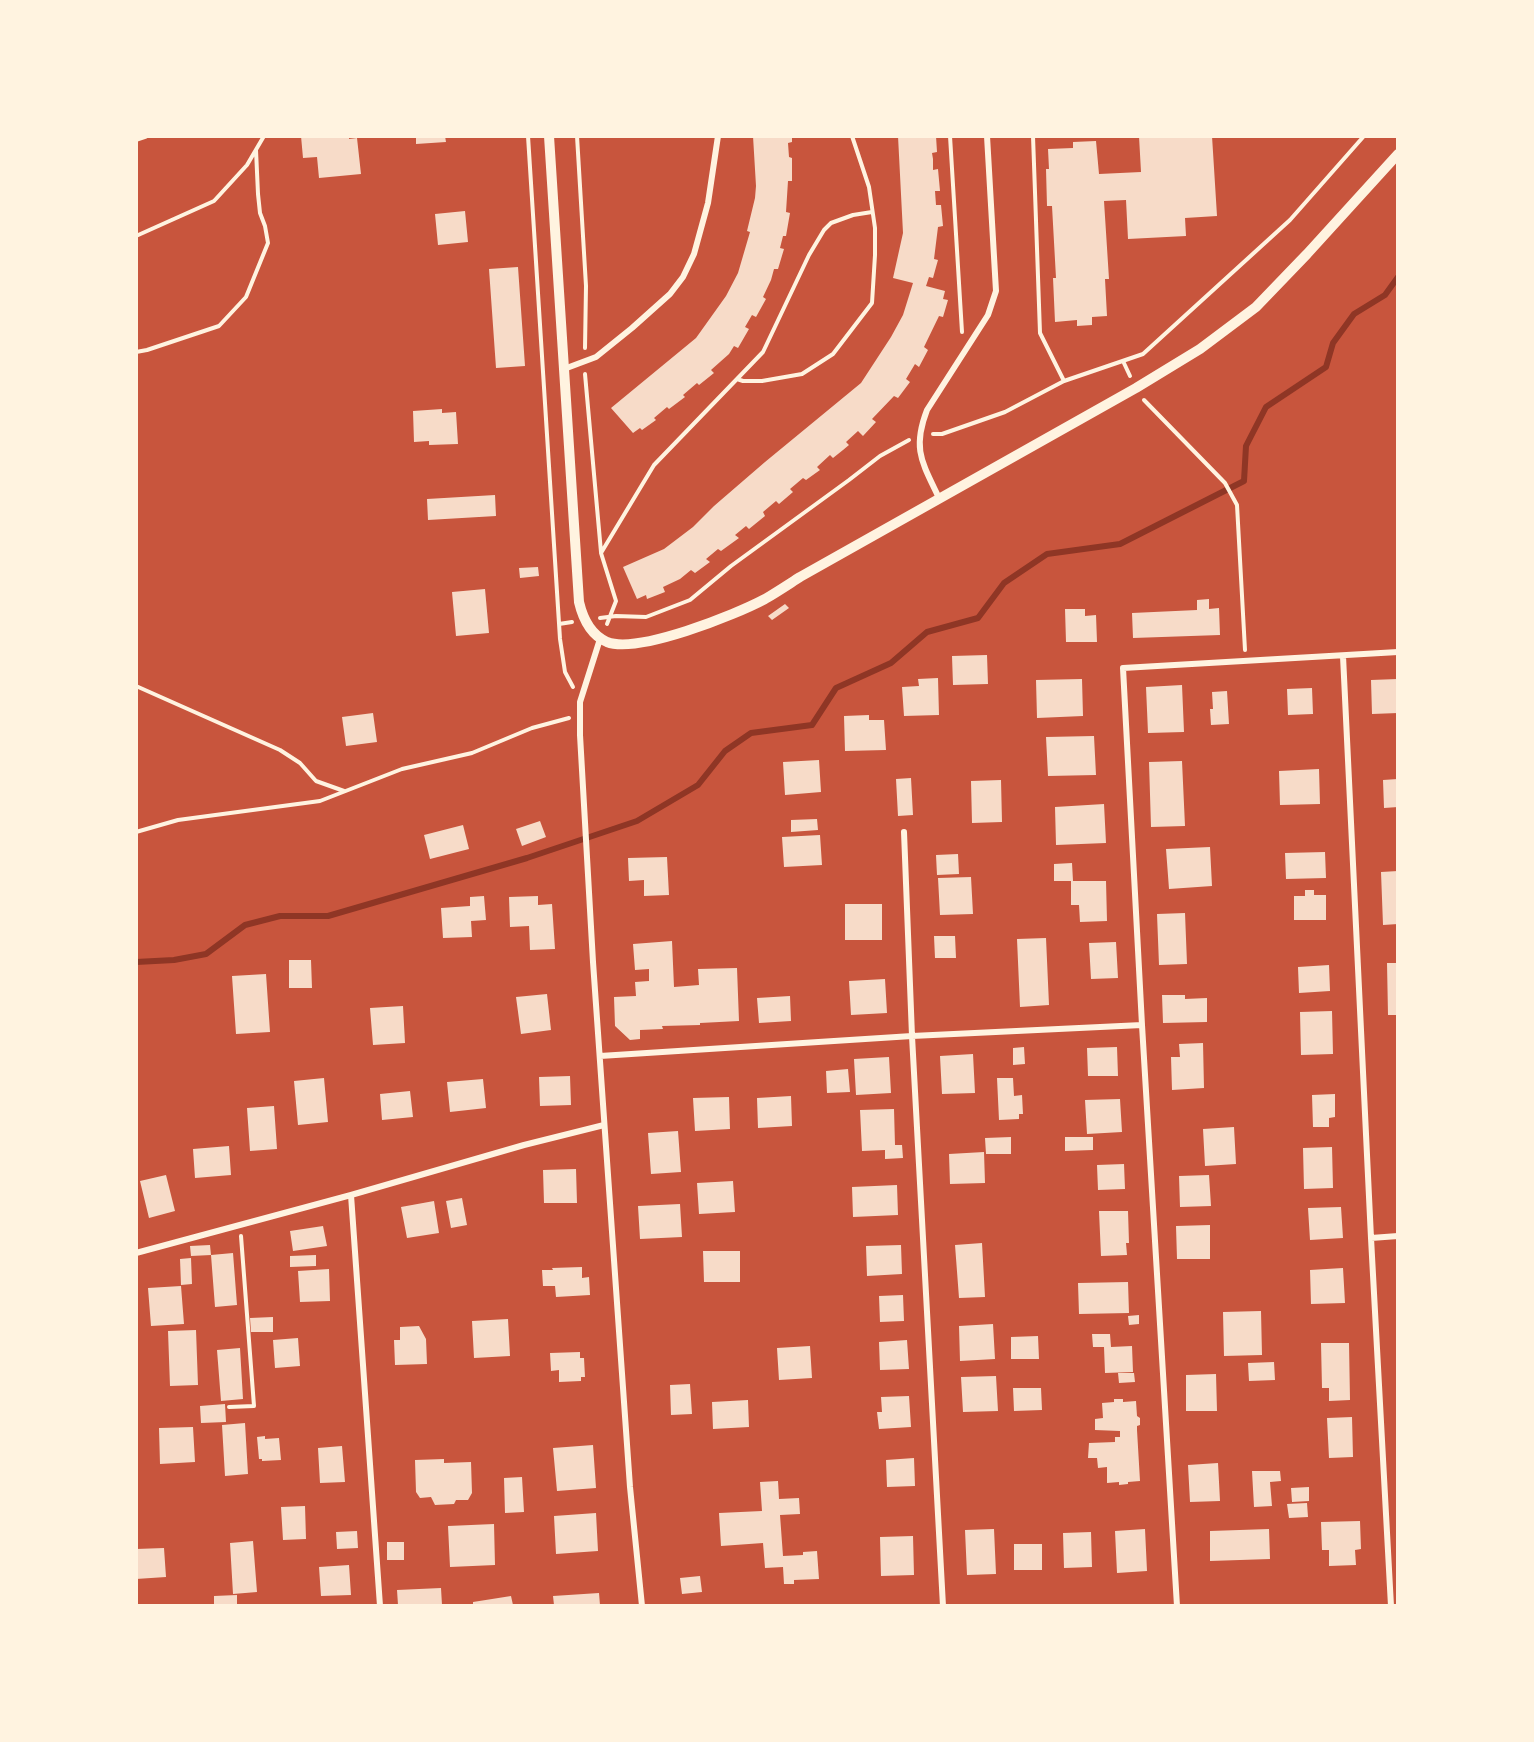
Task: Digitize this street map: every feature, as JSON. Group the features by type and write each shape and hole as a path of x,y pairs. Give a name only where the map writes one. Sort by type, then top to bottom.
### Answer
{"street":[{"path":"136,139 145,136"},
{"path":"549,136 579,602 585,620 593,632 600,639 616,644 650,641 719,620 765,599 800,577 1136,388 1200,348 1256,307 1307,255 1398,154"},
{"path":"564,370 596,357 670,294 683,277 694,254 708,202 718,136"},
{"path":"939,498 920,455 920,426 927,410 988,315 996,291 987,136"},
{"path":"600,639 580,702 580,716 604,1125 630,1487 642,1605"},
{"path":"1177,1605 1123,668 1398,652"},
{"path":"1343,656 1391,1605"},
{"path":"904,832 912,1036 943,1605"},
{"path":"600,1056 912,1036 1142,1025"},
{"path":"136,1252 524,1144 604,1125"},
{"path":"351,1194 380,1605"},
{"path":"1371,1238 1398,1236"}],"path":[{"path":"136,236 214,201 247,165 264,136"},
{"path":"528,136 560,639 565,672 580,702"},
{"path":"577,136 586,286 584,361 601,553 616,601 610,616 646,617 690,600 731,566 880,456 919,434 942,434 1005,412 1064,381 1143,354 1290,220 1364,136"},
{"path":"737,380 762,381 802,374 833,354 872,303 874,228 869,187 852,136"},
{"path":"950,136 963,353"},
{"path":"1033,136 1040,333 1064,381"},
{"path":"136,352 147,351 219,326 246,297 268,243 260,213 256,150"},
{"path":"601,553 654,465 763,352 809,255 824,230 831,223 853,215 872,212"},
{"path":"1123,361 1145,401 1225,483 1238,505 1245,660"},
{"path":"136,686 280,750 300,763 316,781 344,791"},
{"path":"136,832 178,820 320,801 402,769 472,753 532,728 580,716"},
{"path":"229,1407 254,1406 241,1234"}],"building":[{"path":"301,136 357,138 361,174 319,178 317,157 303,158"},
{"path":"416,136 445,136 446,142 416,144"},
{"path":"753,136 792,136 792,142 788,143 789,157 792,158 792,181 788,181 786,212 790,213 786,236 783,236 780,248 784,249 778,269 774,269 763,297 766,299 756,317 752,315 745,327 749,329 738,348 734,346 729,354 711,370 714,373 699,385 697,383 683,395 685,397 669,409 667,407 654,418 656,420 642,430 640,428 633,433 611,408 696,338 726,296 738,273 750,232 747,231 755,198"},
{"path":"898,136 936,136 937,152 932,153 933,170 938,169 940,191 935,191 936,205 941,205 943,226 938,227 934,259 938,260 933,278 929,277 926,286 945,291 943,299 948,300 943,317 939,316 924,347 928,350 919,367 915,364 906,379 910,382 898,398 894,396 872,419 876,422 863,436 858,431 846,442 849,445 833,458 830,455 817,467 820,470 806,480 803,478 790,489 793,492 779,504 776,501 763,512 765,516 749,529 746,526 735,535 739,538 721,551 718,549 706,559 710,562 695,573 691,570 680,579 663,587 665,592 647,599 646,595 637,599 623,567 664,549 693,527 765,462 861,383 891,337 903,315 913,283 893,278 903,233"},
{"path":"1139,136 1212,136 1217,216 1185,218 1186,236 1128,239 1126,200 1104,201 1109,279 1105,279 1107,316 1092,317 1092,325 1077,326 1077,320 1055,322 1053,278 1056,278 1052,206 1047,206 1048,149 1073,148 1073,142 1096,141 1099,174 1141,172"},
{"path":"465,211 468,242 438,245 435,214"},
{"path":"518,267 525,366 496,368 489,269"},
{"path":"442,409 442,413 456,412 458,444 429,445 429,441 414,442 413,411"},
{"path":"495,495 496,516 428,520 427,499"},
{"path":"538,567 539,576 520,578 519,568"},
{"path":"485,589 489,633 456,636 452,592"},
{"path":"1209,599 1209,609 1219,608 1220,635 1133,638 1132,613 1197,610 1197,600"},
{"path":"785,604 789,608 772,620 768,616"},
{"path":"1065,609 1085,609 1085,616 1096,615 1097,642 1066,642"},
{"path":"987,655 988,684 953,685 952,656"},
{"path":"938,678 939,715 904,716 902,687 919,686 918,679"},
{"path":"1082,679 1083,716 1037,718 1036,680"},
{"path":"1398,679 1398,713 1372,714 1371,680"},
{"path":"1182,685 1184,732 1148,733 1146,687"},
{"path":"1312,688 1313,714 1288,715 1287,689"},
{"path":"1227,691 1229,724 1211,725 1212,692"},
{"path":"373,713 377,742 346,746 342,717"},
{"path":"869,715 869,720 884,720 886,750 845,751 844,716"},
{"path":"1094,736 1096,775 1048,776 1046,737"},
{"path":"819,760 821,792 785,795 783,762"},
{"path":"1182,761 1185,826 1151,827 1149,762"},
{"path":"1319,769 1320,804 1280,805 1279,771"},
{"path":"911,778 913,815 898,816 896,779"},
{"path":"1398,779 1398,807 1384,808 1383,780"},
{"path":"1001,780 1002,822 972,823 971,781"},
{"path":"1104,804 1106,843 1056,845 1055,807"},
{"path":"817,819 818,830 791,832 791,820"},
{"path":"540,821 546,837 522,846 516,829"},
{"path":"463,825 469,849 430,859 424,835"},
{"path":"820,835 822,865 784,867 782,837"},
{"path":"1210,847 1212,886 1169,889 1166,849"},
{"path":"1325,852 1326,878 1286,879 1285,853"},
{"path":"958,854 959,874 937,875 936,855"},
{"path":"667,857 669,895 644,896 644,880 629,881 628,858"},
{"path":"1072,863 1073,881 1054,881 1054,864"},
{"path":"1398,871 1398,924 1383,925 1381,872"},
{"path":"971,877 973,914 940,915 938,878"},
{"path":"1071,881 1106,881 1107,921 1080,922 1079,905 1071,905"},
{"path":"1305,890 1314,890 1314,895 1326,895 1326,920 1294,920 1294,896 1305,896"},
{"path":"484,896 486,920 471,921 472,937 443,938 441,908 470,906 470,897"},
{"path":"538,896 538,905 552,904 555,949 530,950 529,926 510,927 509,897"},
{"path":"845,904 882,904 882,940 845,940"},
{"path":"1185,913 1187,964 1159,965 1157,914"},
{"path":"934,936 955,936 956,958 935,958"},
{"path":"1046,938 1049,1005 1020,1007 1017,939"},
{"path":"672,941 674,987 699,985 698,969 737,968 739,1021 662,1026 663,1029 640,1030 640,1039 630,1040 615,1026 614,997 636,996 635,982 649,981 649,969 635,970 633,944"},
{"path":"1116,942 1118,978 1091,979 1089,943"},
{"path":"289,960 311,960 312,988 289,988"},
{"path":"1387,963 1398,963 1398,1015 1388,1015"},
{"path":"1329,965 1330,991 1299,993 1298,967"},
{"path":"266,974 270,1032 236,1034 232,976"},
{"path":"885,979 887,1013 851,1015 849,981"},
{"path":"547,994 551,1030 521,1034 516,997"},
{"path":"1162,995 1185,995 1185,999 1207,998 1207,1022 1163,1023"},
{"path":"790,996 791,1021 759,1023 757,998"},
{"path":"403,1006 405,1043 373,1045 370,1008"},
{"path":"1332,1011 1333,1054 1301,1055 1300,1012"},
{"path":"1203,1043 1204,1088 1172,1090 1171,1057 1180,1057 1179,1044"},
{"path":"1024,1047 1025,1064 1013,1065 1013,1048"},
{"path":"1117,1047 1118,1076 1088,1076 1087,1048"},
{"path":"973,1054 975,1093 942,1094 940,1056"},
{"path":"889,1057 891,1093 856,1095 854,1059"},
{"path":"848,1069 850,1092 827,1093 826,1071"},
{"path":"570,1076 571,1105 540,1106 539,1077"},
{"path":"324,1078 328,1122 298,1125 294,1081"},
{"path":"997,1078 1013,1078 1014,1096 1022,1095 1023,1114 1019,1114 1019,1119 999,1120"},
{"path":"483,1079 486,1108 450,1112 447,1082"},
{"path":"410,1091 413,1117 382,1120 380,1094"},
{"path":"1335,1094 1335,1117 1329,1118 1329,1127 1313,1127 1312,1095"},
{"path":"791,1096 792,1126 758,1128 757,1098"},
{"path":"729,1097 730,1129 695,1131 693,1098"},
{"path":"1120,1099 1122,1132 1087,1134 1085,1100"},
{"path":"274,1106 277,1149 250,1151 247,1108"},
{"path":"894,1109 895,1145 902,1145 903,1158 885,1159 885,1150 862,1151 860,1110"},
{"path":"1234,1127 1236,1164 1205,1166 1203,1129"},
{"path":"678,1131 681,1172 651,1174 648,1133"},
{"path":"1011,1137 1011,1154 986,1154 985,1138"},
{"path":"1065,1137 1093,1137 1093,1150 1065,1151"},
{"path":"229,1146 231,1175 195,1178 193,1149"},
{"path":"1332,1147 1333,1188 1304,1189 1303,1148"},
{"path":"984,1152 985,1183 950,1184 949,1154"},
{"path":"1124,1164 1125,1189 1098,1190 1097,1165"},
{"path":"576,1169 577,1203 544,1203 543,1170"},
{"path":"166,1175 175,1211 149,1218 140,1181"},
{"path":"1209,1175 1211,1206 1180,1207 1179,1176"},
{"path":"733,1181 735,1212 699,1214 697,1183"},
{"path":"897,1185 898,1215 853,1217 852,1187"},
{"path":"462,1198 467,1225 451,1228 446,1201"},
{"path":"434,1201 439,1233 407,1238 401,1207"},
{"path":"680,1204 682,1237 640,1239 638,1206"},
{"path":"1341,1207 1343,1238 1310,1240 1308,1208"},
{"path":"1099,1211 1128,1211 1127,1255 1101,1256"},
{"path":"1210,1225 1210,1259 1177,1259 1176,1226"},
{"path":"323,1226 327,1246 293,1251 290,1231"},
{"path":"982,1243 985,1297 959,1298 955,1245"},
{"path":"210,1245 211,1255 191,1256 190,1246"},
{"path":"901,1245 902,1274 867,1276 866,1246"},
{"path":"703,1251 740,1251 740,1282 704,1282"},
{"path":"233,1253 237,1305 215,1307 211,1255"},
{"path":"316,1255 316,1266 290,1267 290,1256"},
{"path":"191,1258 192,1284 181,1285 180,1259"},
{"path":"582,1267 582,1278 589,1277 590,1295 556,1297 555,1286 543,1286 542,1270"},
{"path":"1343,1268 1345,1303 1311,1304 1310,1270"},
{"path":"329,1269 330,1301 300,1302 298,1271"},
{"path":"1128,1282 1129,1313 1079,1314 1078,1283"},
{"path":"181,1286 184,1324 151,1326 148,1288"},
{"path":"903,1295 904,1321 880,1322 879,1296"},
{"path":"1261,1311 1262,1355 1224,1356 1223,1312"},
{"path":"1139,1315 1139,1324 1129,1325 1128,1316"},
{"path":"273,1317 273,1332 251,1332 250,1318"},
{"path":"508,1319 510,1356 474,1358 472,1321"},
{"path":"993,1324 995,1359 960,1361 959,1326"},
{"path":"419,1326 426,1339 427,1364 395,1365 394,1340 400,1340 400,1327"},
{"path":"196,1330 198,1385 170,1386 168,1331"},
{"path":"1092,1334 1110,1334 1111,1347 1132,1346 1133,1372 1105,1373 1104,1347 1093,1347"},
{"path":"1038,1336 1039,1359 1011,1359 1011,1337"},
{"path":"298,1338 300,1366 275,1368 273,1340"},
{"path":"907,1340 909,1369 880,1370 879,1342"},
{"path":"1321,1343 1349,1343 1350,1400 1329,1401 1329,1388 1322,1388"},
{"path":"810,1346 812,1378 779,1380 777,1348"},
{"path":"240,1348 243,1399 221,1401 217,1350"},
{"path":"580,1352 580,1358 584,1358 585,1377 581,1377 581,1381 559,1382 559,1370 551,1371 550,1353"},
{"path":"1274,1362 1275,1380 1249,1381 1248,1363"},
{"path":"1118,1373 1134,1373 1135,1382 1119,1383"},
{"path":"1216,1374 1217,1411 1186,1411 1186,1375"},
{"path":"996,1376 998,1411 963,1412 961,1377"},
{"path":"690,1384 692,1414 671,1415 670,1385"},
{"path":"1013,1388 1041,1388 1042,1410 1014,1411"},
{"path":"909,1396 911,1427 879,1429 877,1412 882,1412 881,1397"},
{"path":"1114,1399 1123,1399 1123,1402 1136,1401 1137,1416 1140,1418 1137,1430 1140,1481 1119,1485 1119,1482 1107,1483 1107,1467 1098,1468 1097,1458 1088,1458 1089,1443 1115,1442 1115,1437 1120,1437 1120,1431 1095,1430 1095,1419 1103,1418 1102,1403 1114,1402"},
{"path":"748,1400 749,1427 713,1429 712,1402"},
{"path":"225,1404 226,1422 201,1423 200,1406"},
{"path":"1352,1417 1353,1457 1329,1458 1327,1418"},
{"path":"245,1423 248,1474 225,1476 222,1425"},
{"path":"193,1427 195,1462 160,1464 159,1428"},
{"path":"265,1436 265,1439 279,1438 281,1460 262,1461 259,1459 257,1437"},
{"path":"593,1445 596,1488 557,1491 553,1448"},
{"path":"342,1446 345,1482 320,1483 318,1448"},
{"path":"914,1458 915,1486 887,1487 886,1460"},
{"path":"444,1459 444,1463 471,1462 472,1493 468,1500 456,1500 454,1504 435,1505 431,1497 420,1498 416,1492 415,1460"},
{"path":"1218,1463 1220,1501 1190,1502 1188,1465"},
{"path":"1252,1471 1280,1471 1281,1481 1270,1482 1272,1506 1254,1507"},
{"path":"522,1477 524,1512 505,1513 504,1478"},
{"path":"778,1481 779,1499 799,1498 800,1514 780,1515 783,1556 803,1555 803,1552 817,1551 819,1579 794,1580 794,1584 784,1584 783,1567 765,1568 763,1543 721,1546 719,1513 762,1511 760,1482"},
{"path":"1309,1487 1309,1501 1292,1502 1291,1488"},
{"path":"1307,1503 1308,1517 1289,1518 1287,1504"},
{"path":"305,1506 306,1539 283,1540 281,1507"},
{"path":"596,1513 598,1551 556,1554 554,1516"},
{"path":"1360,1521 1361,1549 1355,1550 1356,1565 1329,1566 1329,1550 1322,1550 1321,1522"},
{"path":"494,1524 495,1565 450,1567 448,1526"},
{"path":"994,1529 996,1574 967,1575 965,1530"},
{"path":"1145,1529 1147,1571 1117,1573 1115,1531"},
{"path":"1269,1529 1270,1559 1210,1561 1210,1531"},
{"path":"357,1531 358,1548 337,1549 336,1532"},
{"path":"1091,1532 1092,1567 1064,1568 1063,1533"},
{"path":"913,1536 914,1575 881,1576 880,1537"},
{"path":"253,1541 257,1592 233,1594 230,1543"},
{"path":"387,1542 404,1542 404,1560 387,1560"},
{"path":"1014,1544 1042,1544 1042,1570 1014,1570"},
{"path":"164,1548 166,1577 136,1579 136,1549"},
{"path":"349,1565 351,1595 321,1596 319,1567"},
{"path":"700,1576 702,1592 682,1594 680,1578"},
{"path":"441,1588 442,1605 398,1605 397,1590"},
{"path":"599,1593 600,1605 554,1605 553,1596"},
{"path":"237,1595 237,1605 214,1605 214,1596"},
{"path":"511,1596 513,1605 473,1605 473,1602"}],"waterway":[{"path":"136,962 174,960 206,954 245,925 280,916 328,916 527,858 637,821 698,785 725,751 751,733 812,725 836,688 891,663 927,632 978,618 1004,583 1047,554 1120,544 1244,481 1246,446 1266,407 1326,367 1333,343 1354,314 1385,295 1398,277"}]}
